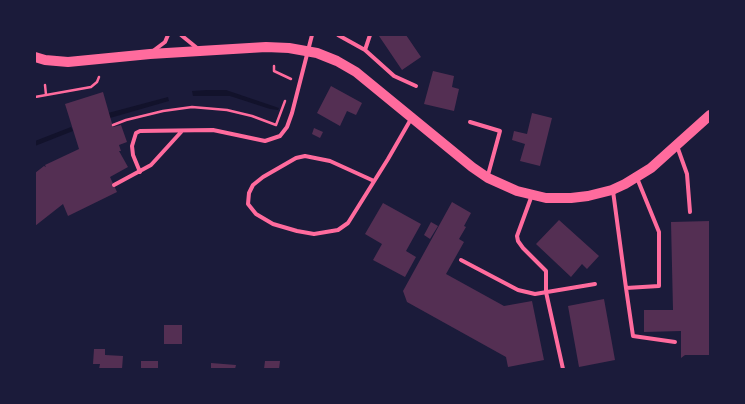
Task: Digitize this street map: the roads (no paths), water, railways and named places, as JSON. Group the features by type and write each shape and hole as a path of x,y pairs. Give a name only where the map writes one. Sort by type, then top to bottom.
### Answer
{"main road":[{"path":"35,57 68,62 150,54 266,47 308,51 331,58 356,72 488,178 509,188 546,198 594,195 612,190 637,178 677,146 710,115"}],"lane":[{"path":"150,54 165,42 168,35"},
{"path":"182,35 200,51"},
{"path":"140,172 132,146 136,133 145,130 213,130 265,141 280,136 289,122 312,35"},
{"path":"338,35 365,50 394,76 416,86"},
{"path":"365,50 370,35"},
{"path":"374,181 330,162 310,157 296,158 263,177 253,186 249,193 248,204 256,214 273,224 297,232 314,234 338,230 348,223 374,181 412,117"},
{"path":"470,122 500,130 488,178"},
{"path":"114,185 151,165 182,131"},
{"path":"677,146 687,174 690,212"},
{"path":"626,288 660,286 659,232 637,178"},
{"path":"612,190 633,336 675,342"},
{"path":"532,195 516,236 523,248 546,271 546,292 563,369"},
{"path":"461,260 518,290 534,294 595,284"}]}
